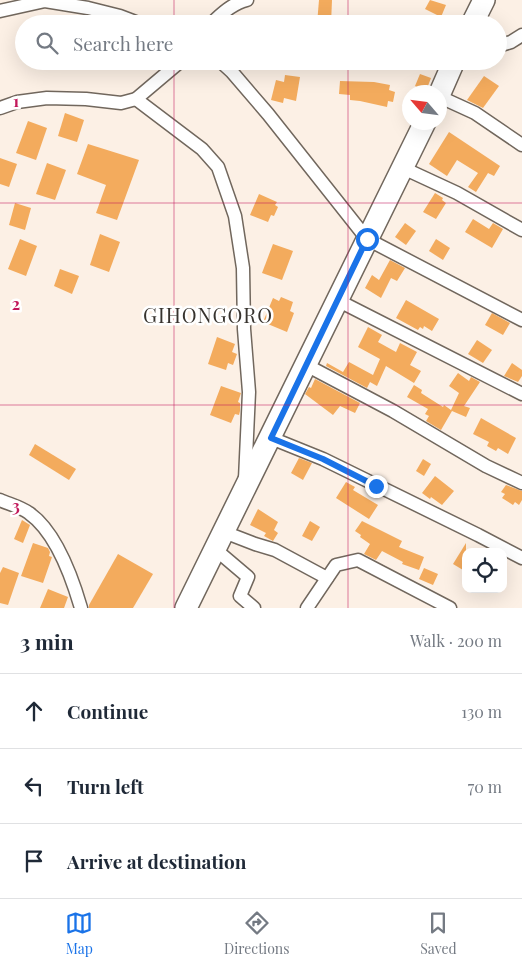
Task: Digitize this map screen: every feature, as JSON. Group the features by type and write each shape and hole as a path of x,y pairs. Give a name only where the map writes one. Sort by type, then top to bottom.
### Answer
{"main road":[{"path":"476,15 484,0"},
{"path":"444,85 450,70"},
{"path":"186,608 421,130"}],"street":[{"path":"220,15 241,1 247,0"},
{"path":"0,11 45,1 88,8 111,15"},
{"path":"517,39 522,51"},
{"path":"0,108 17,102 47,98 86,99 121,103 136,99 170,70"},
{"path":"230,70 268,114 367,239 522,320"},
{"path":"136,99 202,149 218,167 234,216 243,268 244,329 249,392 244,490"},
{"path":"447,99 475,113 522,145"},
{"path":"403,168 458,193 522,230"},
{"path":"337,300 522,394"},
{"path":"306,365 393,411 486,466 522,483"},
{"path":"271,438 323,459 522,558"},
{"path":"0,500 28,511 47,530 69,572 81,608"},
{"path":"220,540 255,544 275,550 327,578"},
{"path":"220,540 248,577 240,596 254,608"},
{"path":"307,608 336,565 358,560 450,608"}],"building":[{"path":"319,0 332,0 331,15 318,15"},
{"path":"430,0 446,5 442,15 437,15 425,9"},
{"path":"420,74 431,78 428,85 415,85"},
{"path":"285,75 300,77 296,101 284,98 283,103 271,100 276,80 284,82"},
{"path":"484,76 499,86 483,108 467,100"},
{"path":"340,81 374,82 390,85 389,90 395,92 393,102 388,101 387,107 350,100 350,95 339,94"},
{"path":"65,113 84,120 77,142 58,136"},
{"path":"28,121 47,128 36,160 16,153"},
{"path":"449,132 500,166 494,176 488,173 476,192 468,187 478,173 457,160 447,176 429,164"},
{"path":"88,144 139,160 117,220 96,213 106,185 77,174"},
{"path":"0,158 17,164 9,187 0,184"},
{"path":"47,163 66,170 55,200 36,194"},
{"path":"435,193 443,198 442,200 446,203 436,219 423,212"},
{"path":"259,194 277,202 275,205 278,207 274,216 271,215 268,222 250,215"},
{"path":"15,203 31,208 25,230 9,225"},
{"path":"473,219 489,229 493,223 503,229 492,248 465,232"},
{"path":"405,223 416,231 406,245 395,237"},
{"path":"100,234 120,242 109,272 90,265"},
{"path":"20,239 37,246 26,276 8,269"},
{"path":"436,239 450,248 443,260 429,251"},
{"path":"273,244 293,251 282,280 262,273"},
{"path":"390,260 405,268 397,281 391,278 381,298 365,288 372,275 379,280"},
{"path":"60,269 79,276 72,294 54,286"},
{"path":"281,297 293,302 290,311 294,313 287,332 263,322 273,298 279,301"},
{"path":"406,300 439,319 432,331 424,326 423,329 420,327 418,330 396,318"},
{"path":"492,313 510,323 503,335 485,325"},
{"path":"368,327 382,335 378,342 396,352 400,343 417,352 410,365 421,371 414,383 386,366 377,386 370,382 367,388 326,366 327,363 343,372 349,362 373,375 380,359 358,347"},
{"path":"217,337 235,344 232,352 237,354 233,365 228,363 226,370 208,364"},
{"path":"477,340 492,350 483,363 468,354"},
{"path":"512,363 522,370 522,376 518,382 504,376"},
{"path":"458,373 469,381 471,377 480,382 464,406 470,408 466,417 452,411 441,430 426,421 429,416 425,414 428,409 407,397 414,385 422,390 421,393 451,410 459,393 449,386"},
{"path":"315,379 360,403 355,413 340,406 333,415 305,394 309,387 311,388"},
{"path":"221,386 241,393 238,402 240,403 239,415 235,414 231,423 210,415"},
{"path":"481,418 516,438 508,454 498,448 496,451 487,446 489,442 473,434"},
{"path":"35,444 76,469 69,480 29,455"},
{"path":"299,458 312,463 303,480 291,473"},
{"path":"423,459 431,464 424,476 416,471"},
{"path":"435,476 454,491 442,505 422,493"},
{"path":"346,482 355,487 353,490 378,505 369,519 336,498"},
{"path":"506,485 522,491 522,500 519,505 515,502 513,505 502,498 505,494 501,492"},
{"path":"258,509 278,522 274,530 278,533 273,541 264,536 266,533 250,525"},
{"path":"22,520 30,525 23,543 14,539"},
{"path":"310,521 320,527 312,541 302,536"},
{"path":"362,521 402,541 399,547 424,557 419,570 402,564 403,562 382,551 376,560 364,554 370,544 355,531"},
{"path":"33,543 48,548 49,556 52,557 43,583 21,576"},
{"path":"462,549 462,569 453,564"},
{"path":"118,554 153,574 133,608 89,608 89,605"},
{"path":"3,567 19,573 8,605 0,603 0,573"},
{"path":"424,568 438,574 433,585 419,579"},
{"path":"48,589 68,597 64,608 40,608"}],"district":[{"name":"GIHONGORO","path":"208,314"}],"route":[{"path":"367,239 271,438 323,459 376,486"}]}
